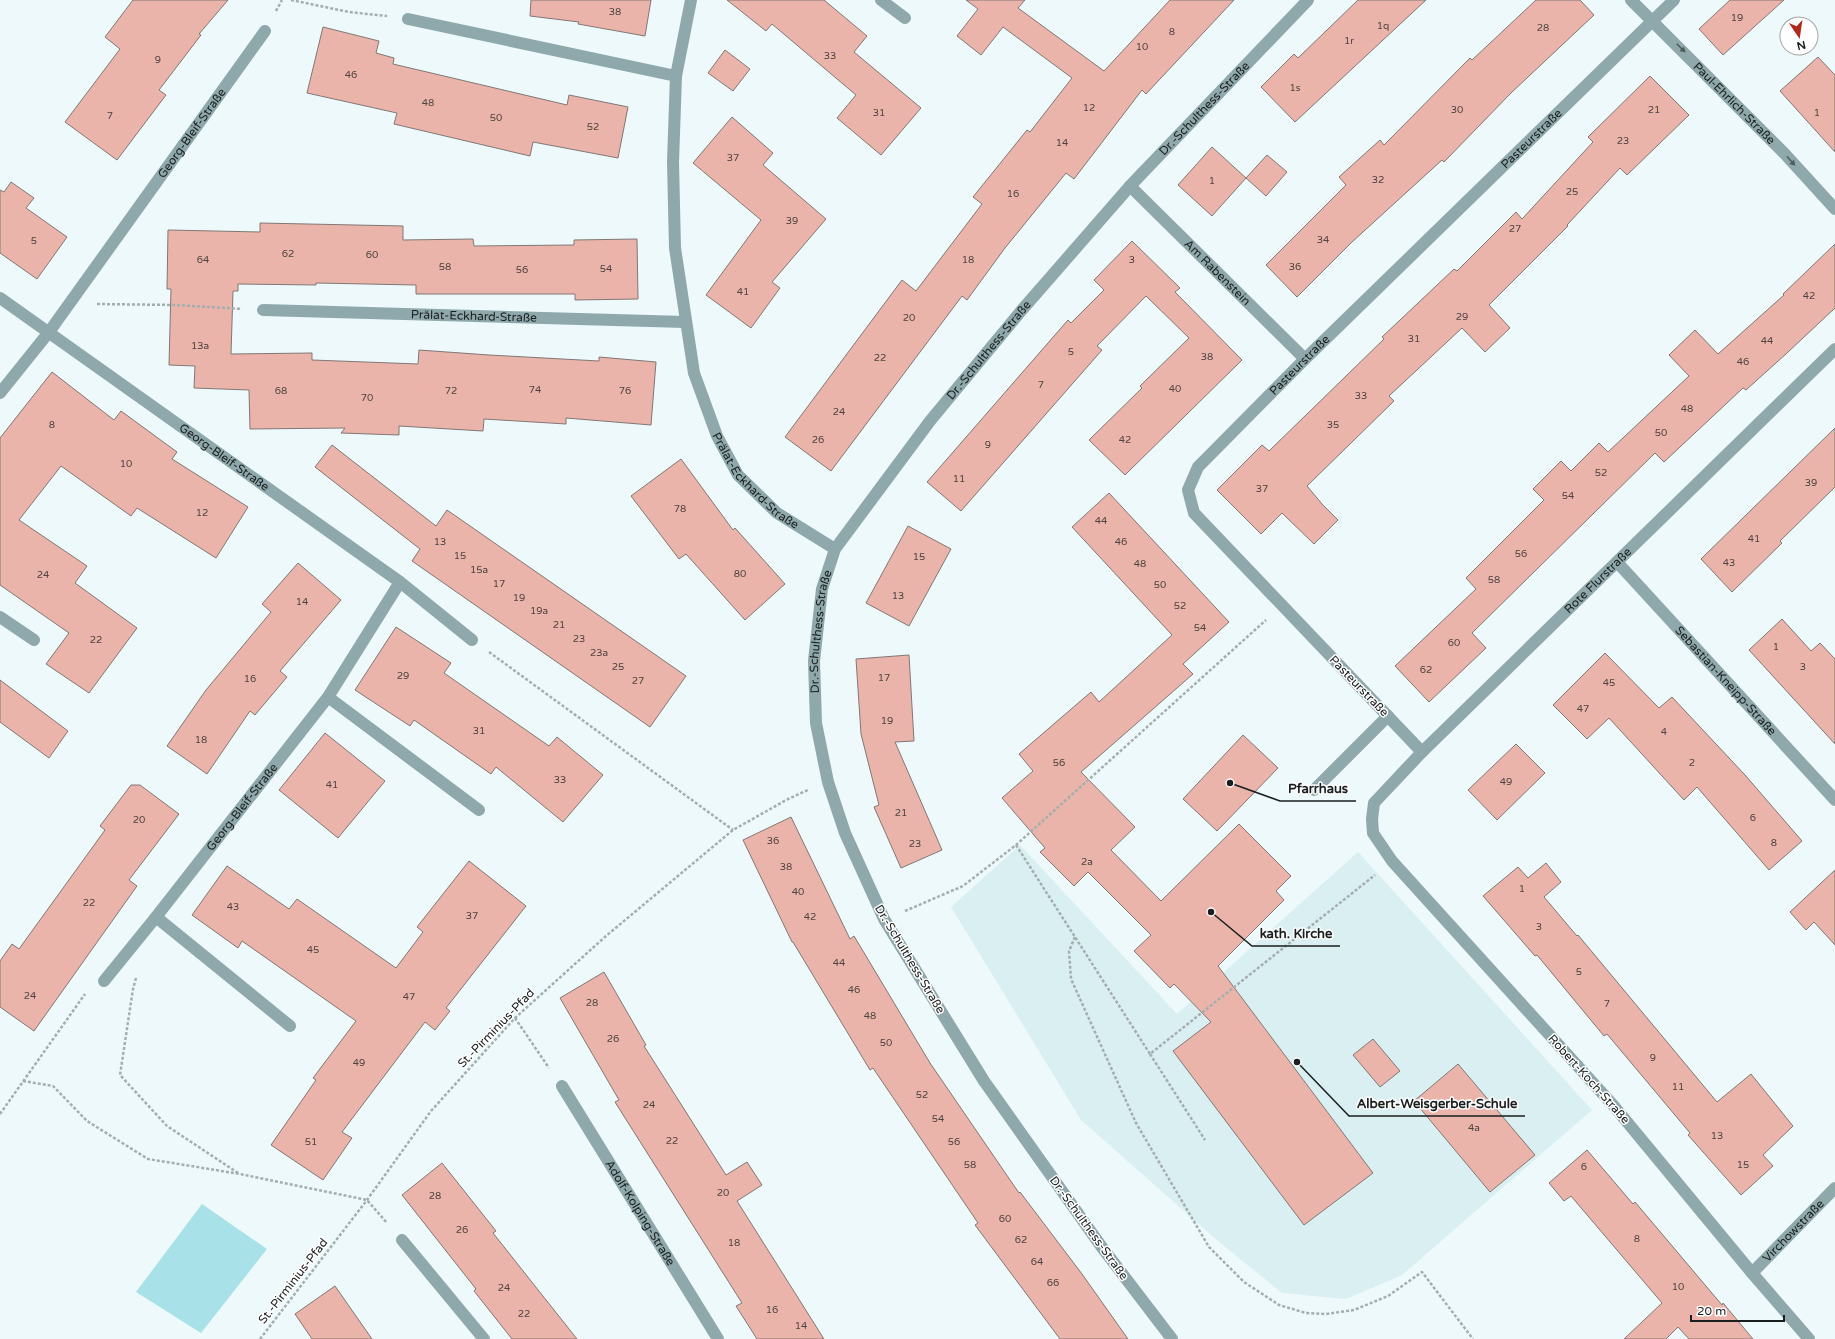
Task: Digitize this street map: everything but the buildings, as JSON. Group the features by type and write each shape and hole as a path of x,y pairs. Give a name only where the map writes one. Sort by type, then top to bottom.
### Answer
{"street":[{"name":"Prälat-Eckhard-Straße","path":"691,0 676,76 673,162 675,248 685,322 694,373 717,436 738,475 778,513 835,549"},
{"path":"881,0 905,18"},
{"name":"Dr.-Schulthess-Straße","path":"1172,1339 1101,1246 984,1081 884,919 845,833 828,782 816,723 814,662 822,589 835,549 930,422 1021,311 1130,186 1308,0"},
{"name":"Paul-Ehrlich-Straße","path":"1631,0 1784,153 1835,209"},
{"name":"Pasteurstraße","path":"1422,752 1194,513 1188,490 1198,467 1305,359 1674,0"},
{"path":"408,19 676,76"},
{"name":"Georg-Bleif-Straße","path":"49,332 68,303 265,31"},
{"name":"Am Rabenstein","path":"1130,186 1305,359"},
{"name":"Georg-Bleif-Straße","path":"0,298 400,582 472,640"},
{"name":"Prälat-Eckhard-Straße","path":"263,310 685,322"},
{"path":"0,393 49,332"},
{"name":"Rote Flurstraße","path":"1372,820 1374,803 1422,752 1835,349"},
{"name":"Sebastian-Kneipp-Straße","path":"1617,562 1835,800"},
{"name":"Georg-Bleif-Straße","path":"104,981 328,697 400,582"},
{"path":"0,616 34,640"},
{"path":"328,697 479,810"},
{"path":"1314,790 1388,716"},
{"name":"Robert-Koch-Straße","path":"1372,820 1373,833 1392,861 1613,1105 1752,1273 1809,1339"},
{"path":"156,917 290,1026"},
{"name":"Adolf-Kolping-Straße","path":"562,1086 718,1339"},
{"name":"Virchowstraße","path":"1752,1273 1835,1188"},
{"path":"402,1240 484,1339"}],"path":[{"path":"291,0 348,12 408,19"},
{"path":"68,303 176,304 263,310"},
{"path":"884,919 963,886 1016,844 1282,605"},
{"path":"472,640 733,830"},
{"name":"St.-Pirminius-Pfad","path":"260,1339 367,1200 431,1111 515,1018 606,936 733,830 788,799 828,782"},
{"path":"1016,844 1205,1140"},
{"path":"1150,1054 1392,861"},
{"path":"1075,937 1069,951 1071,979 1136,1123 1214,1252 1244,1282 1279,1306 1306,1313 1326,1314 1354,1310 1388,1296 1422,1272 1473,1339"},
{"path":"138,975 133,989 120,1075 167,1126 240,1174"},
{"path":"0,1114 88,990 104,981"},
{"path":"515,1018 562,1086"},
{"path":"23,1081 53,1086 87,1121 148,1159 240,1174 367,1200 402,1240"}],"shaded area":[{"path":"1020,845 1177,1014 1358,852 1592,1110 1402,1275 1346,1299 1282,1293 1218,1241 1081,1120 951,907"},
{"path":"202,1204 267,1249 201,1333 136,1292"}],"place":[{"name":"Pfarrhaus","path":"1230,783"},
{"name":"kath. Kirche","path":"1211,912"},
{"name":"Albert-Weisgerber-Schule","path":"1297,1062"}]}
